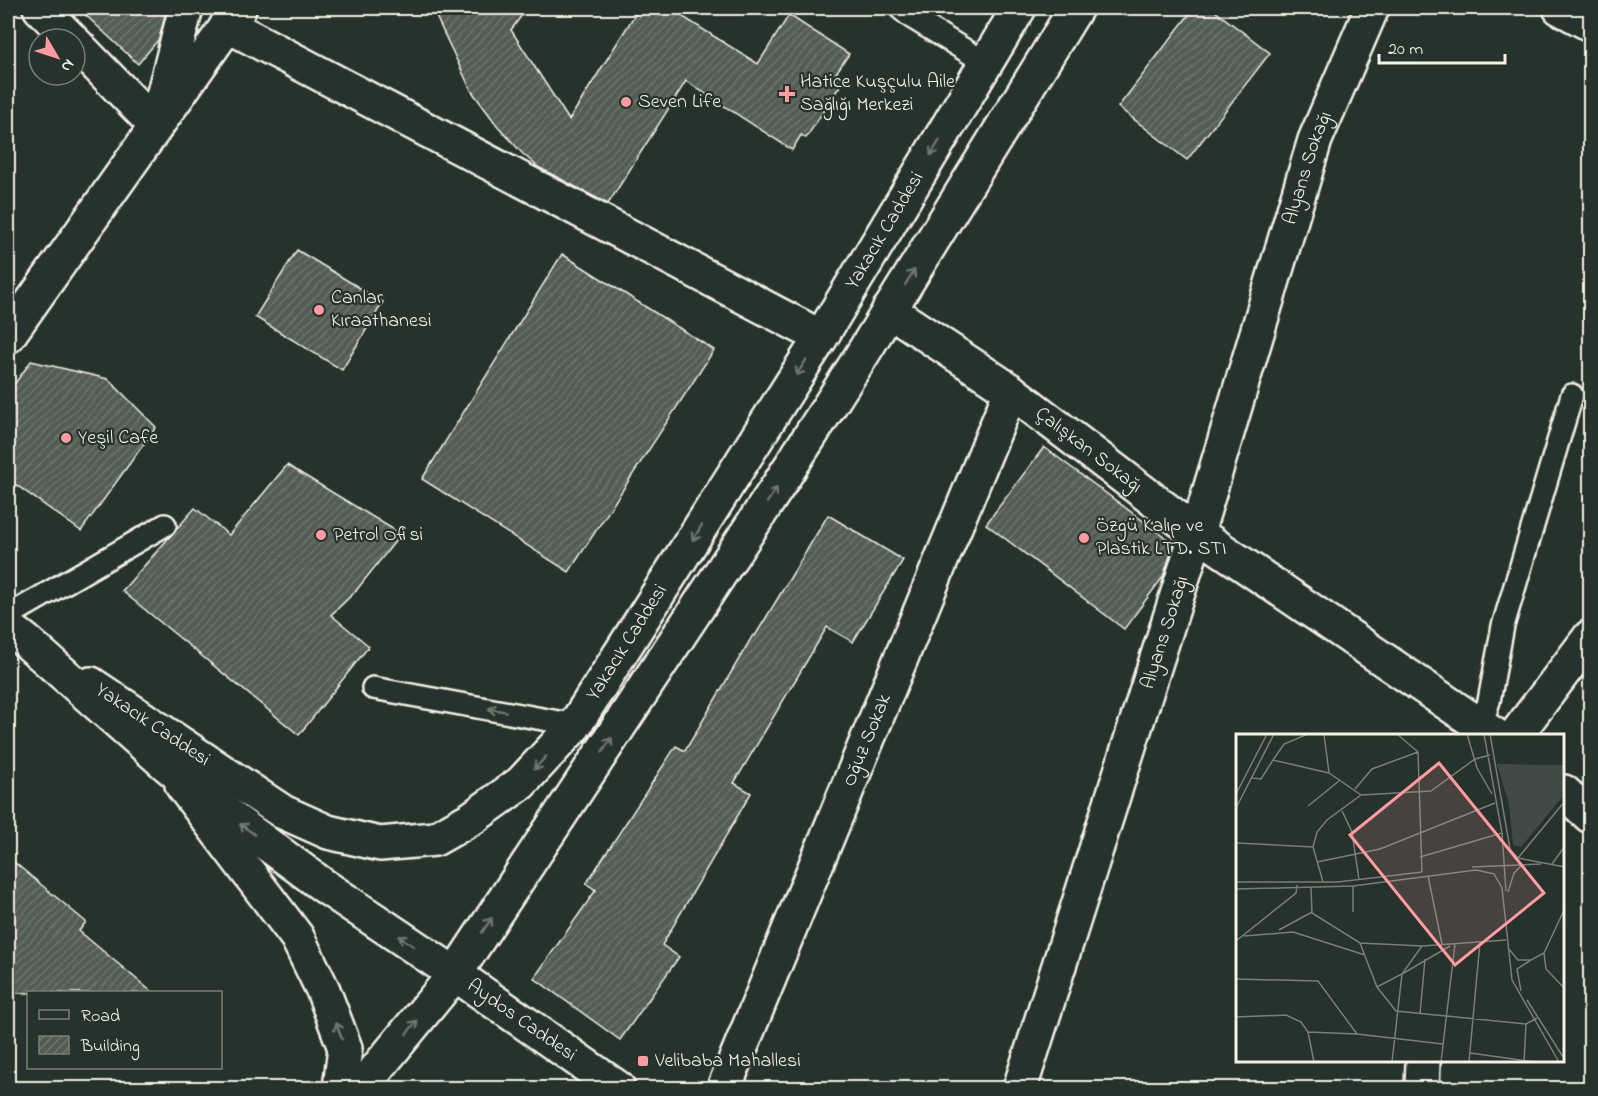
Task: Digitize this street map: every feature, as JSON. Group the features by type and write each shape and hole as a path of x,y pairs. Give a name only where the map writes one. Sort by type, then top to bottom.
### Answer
{"street":[{"path":"40,8 59,27"},
{"path":"156,126 186,8"},
{"name":"Yakacık Caddesi","path":"14,628 283,812 328,832 380,844 435,839 472,818 521,783 575,724 821,337 1019,8"},
{"name":"Yakacık Caddesi","path":"362,1089 455,974 778,486 1076,8"},
{"name":"Alyans Sokağı","path":"1020,1089 1197,533 1315,140 1372,8"},
{"path":"1560,8 1590,24"},
{"path":"10,328 234,16 821,337"},
{"path":"87,55 156,126"},
{"name":"Çalışkan Sokağı","path":"889,310 1011,391 1197,533 1488,731"},
{"name":"Oğuz Sokak","path":"724,1089 1011,391"},
{"name":"Yakacık Caddesi","path":"14,628 167,765 233,819 324,886 455,974"},
{"path":"1517,734 1590,637"},
{"name":"Yakacık Caddesi","path":"167,765 297,937 323,990 345,1048 340,1089"},
{"path":"1565,794 1590,816"},
{"name":"Aydos Caddesi","path":"455,974 618,1089"},
{"path":"1422,1089 1423,1063"}],"lane":[{"path":"900,8 910,17 986,63"},
{"path":"1488,731 1489,701 1503,626 1572,395"},
{"path":"14,628 165,525"},
{"path":"373,688 575,724"}],"building":[{"path":"78,8 167,8 159,39 138,64"},
{"name":"Seven Life","path":"432,8 527,8 511,30 569,120 639,8 669,8 758,64 789,15 849,54 836,73 845,78 806,138 801,135 792,150 686,81 608,204 538,167 522,153 496,124 471,90"},
{"path":"1194,8 1211,8 1270,53 1187,160 1118,107"},
{"name":"Canlar Kıraathanesi","path":"297,250 383,302 342,370 255,317"},
{"path":"562,254 714,350 569,572 422,479"},
{"path":"31,361 108,379 156,427 81,531 8,479 8,393"},
{"name":"Özgü Kalıp ve Plastik LTD. STI","path":"1044,447 1174,544 1163,577 1124,629 986,524"},
{"path":"287,465 401,534 355,592 331,615 369,646 299,735 122,591 195,508 229,535"},
{"path":"828,515 903,560 853,642 827,627 734,783 751,793 662,945 679,957 620,1040 534,978 596,890 586,884 676,746 685,751 753,635 755,636"},
{"path":"8,857 86,922 79,931 151,991 27,991 27,993 8,993"}],"place":[{"name":"Hatice Kuşçulu Aile Sağlığı Merkezi","path":"787,94"},
{"name":"Seven Life","path":"626,102"},
{"name":"Canlar Kıraathanesi","path":"319,310"},
{"name":"Yeşil Cafe","path":"66,438"},
{"name":"Petrol Ofisi","path":"321,535"},
{"name":"Özgü Kalıp ve Plastik LTD. STI","path":"1084,538"},
{"name":"Velibaba Mahallesi","path":"643,1061"}]}
